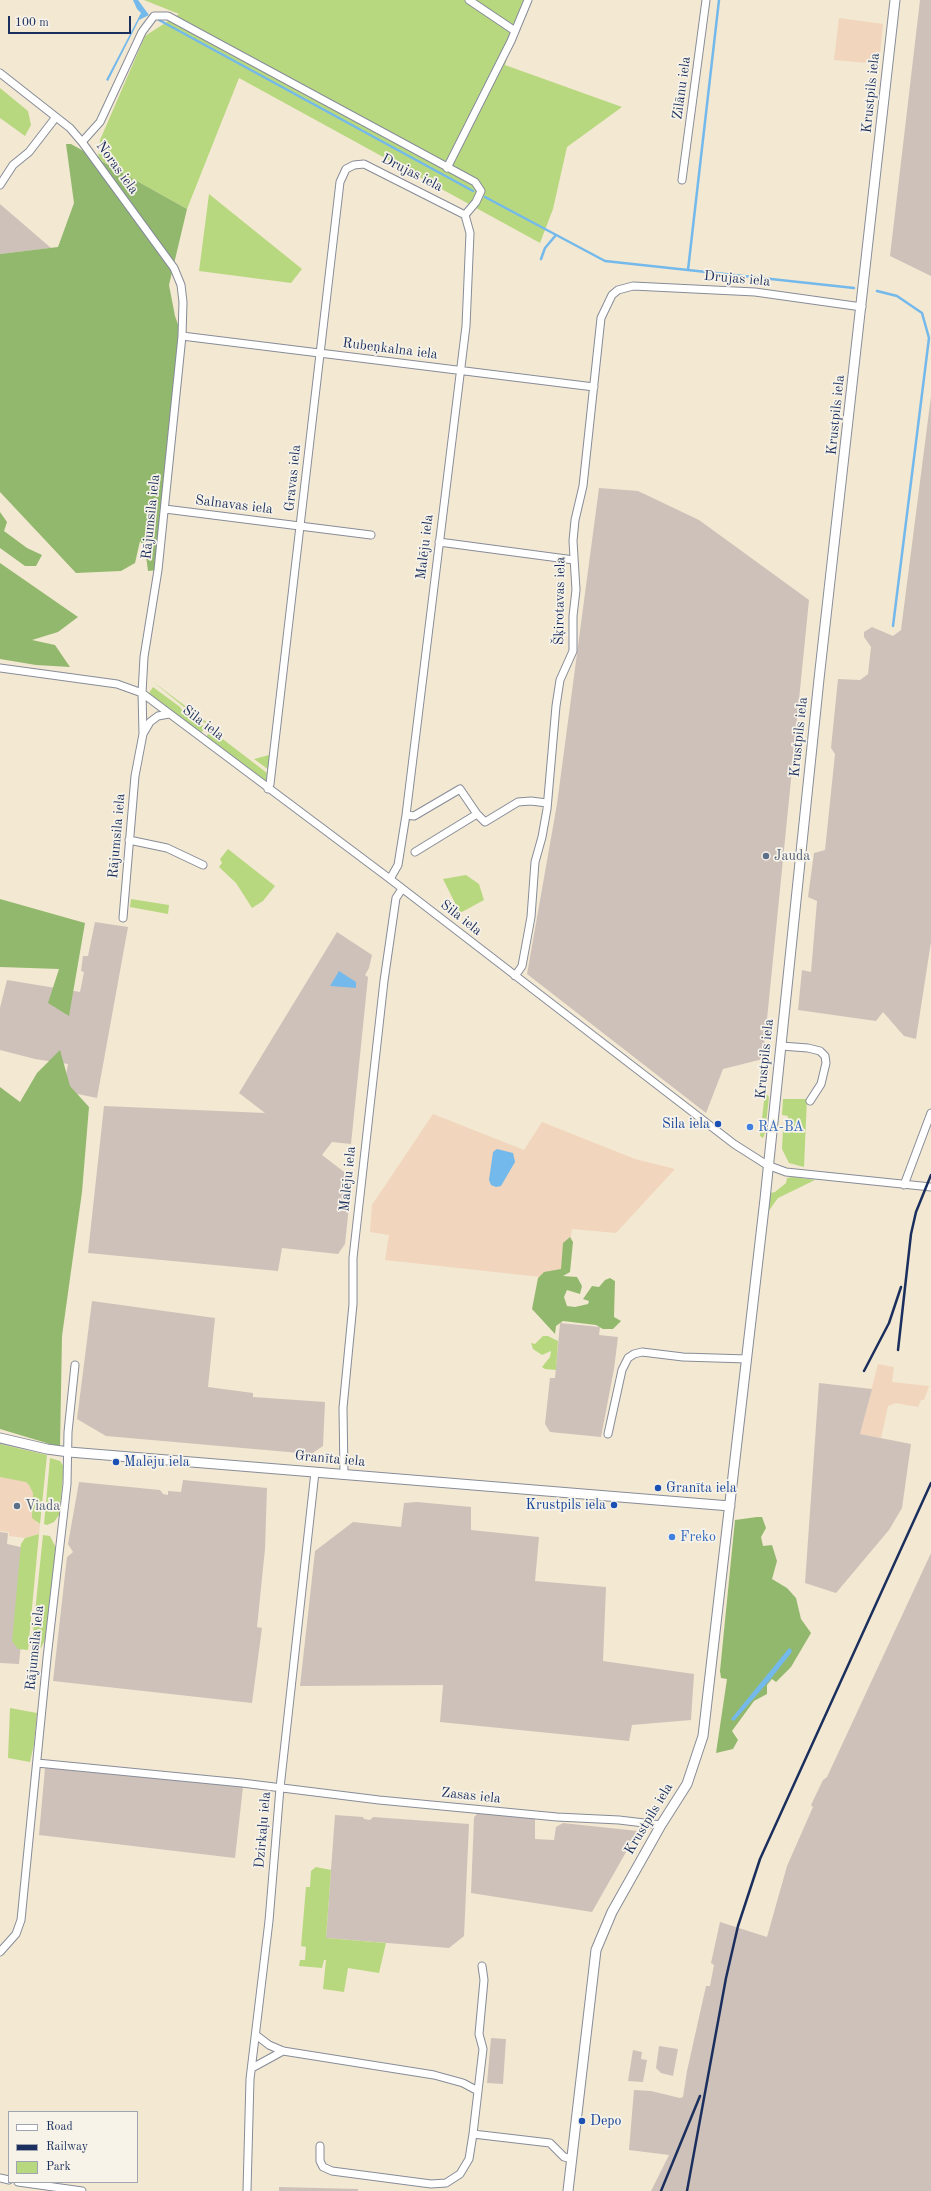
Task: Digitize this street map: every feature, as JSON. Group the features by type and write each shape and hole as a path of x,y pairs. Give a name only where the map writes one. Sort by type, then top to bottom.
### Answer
{"street":[{"path":"469,0 515,31"},
{"path":"447,168 515,31 528,0"},
{"name":"Zilānu iela","path":"682,180 706,0"},
{"name":"Krustpils iela","path":"568,2191 596,1950 612,1912 661,1824 686,1784 703,1736 781,1046 819,679 862,307 895,0"},
{"path":"82,142 100,122 142,32 154,16 168,16 475,182 480,191 476,202 465,216"},
{"name":"Noras iela","path":"0,73 70,128 82,142 174,268 181,285 183,302"},
{"path":"0,186 13,165 29,152 56,117"},
{"name":"Drujas iela","path":"346,169 354,165 364,164 465,216"},
{"name":"Gravas iela","path":"268,790 270,784 301,526 340,182 346,169"},
{"name":"Malēju iela","path":"390,879 398,865 406,815 468,294 470,232 465,216"},
{"name":"Drujas iela","path":"612,295 618,290 633,286 755,292 862,307"},
{"name":"Šķirotavas iela","path":"515,976 522,966 529,932 535,862 542,837 547,803 556,706 560,680 573,651 573,622 576,590 574,560 575,527 583,486 601,318 612,295"},
{"name":"Rājumsila iela","path":"123,918 135,776 142,734 144,657 158,570 165,509 182,336 183,302"},
{"name":"Rubeņkalna iela","path":"182,336 594,387"},
{"name":"Salnavas iela","path":"165,509 371,535"},
{"path":"439,542 574,560"},
{"name":"Sila iela","path":"0,668 117,684 142,693 268,790 390,879 734,1144 767,1165 786,1172 931,1187"},
{"name":"Rājumsila iela","path":"142,734 150,722 158,716 169,714"},
{"path":"406,815 414,816 460,789 477,814 485,822 518,802 531,801 547,803"},
{"path":"415,852 477,814"},
{"path":"129,840 167,848 203,865"},
{"name":"Malēju iela","path":"344,1474 343,1408 353,1304 354,1245 384,981 396,898 402,889"},
{"path":"781,1046 820,1051 825,1056 826,1063 820,1084 810,1101"},
{"path":"904,1184 931,1113"},
{"path":"608,1434 622,1370 628,1358 634,1354 642,1352 683,1357 746,1359"},
{"name":"Rājumsila iela","path":"0,1952 16,1934 21,1920 69,1452 68,1432 75,1365"},
{"name":"Granīta iela","path":"0,1438 47,1450 730,1506"},
{"name":"Dzirkaļu iela","path":"247,2191 252,2068 269,1921 280,1788 316,1472"},
{"name":"Zasas iela","path":"37,1763 551,1817 661,1824"},
{"path":"320,2146 320,2161 323,2167 332,2172 431,2184 446,2183 460,2174 469,2159 483,2049 479,2034 484,1980 482,1966"},
{"path":"256,2035 269,2045 283,2051 434,2075 463,2083 478,2091"},
{"path":"252,2068 283,2051"},
{"path":"473,2134 548,2143 564,2156 572,2159"},
{"path":"25,2183 82,2191"}],"shaded area":[{"path":"920,0 931,0 931,276 890,256"},
{"path":"839,18 883,24 879,64 834,60"},
{"path":"0,204 51,248 0,254"},
{"path":"931,396 931,942 916,1039 904,1036 883,1012 876,1021 798,1010 802,970 811,972 817,901 808,897 814,853 825,850 835,754 831,748 838,679 860,680 868,674 871,647 864,637 864,632 872,627 893,636 901,630"},
{"name":"Jauda","path":"599,488 638,491 699,520 809,600 763,1059 723,1069 706,1113 527,974 557,804"},
{"path":"95,922 128,927 97,1098 63,1091 68,1064 35,1059 0,1050 0,1008 7,980 80,992 84,972 81,971 83,956 88,956"},
{"path":"337,932 372,955 369,968 365,975 368,977 351,1144 332,1142 322,1155 352,1178 345,1244 338,1254 282,1248 278,1271 88,1253 104,1106 265,1113 239,1093"},
{"path":"433,1114 524,1150 542,1122 635,1159 675,1169 616,1233 572,1229 567,1265 550,1278 385,1260 389,1235 370,1232 372,1205"},
{"path":"92,1301 215,1318 208,1387 253,1393 253,1397 325,1402 323,1446 311,1454 106,1436 77,1419"},
{"path":"560,1323 600,1327 599,1335 618,1337 614,1369 601,1437 550,1432 545,1424 550,1378 555,1378"},
{"path":"878,1364 894,1367 892,1382 929,1386 924,1400 921,1400 918,1407 896,1403 888,1406 881,1438 860,1434"},
{"path":"819,1383 872,1389 860,1434 911,1444 902,1508 889,1530 836,1593 805,1583"},
{"name":"Viada","path":"0,1475 27,1480 35,1491 37,1523 40,1524 39,1534 25,1538 9,1536 9,1532 0,1531"},
{"path":"183,1480 267,1488 265,1549 257,1627 262,1628 252,1703 53,1681 67,1557 73,1552 68,1544 79,1482 160,1490 163,1494 168,1495 168,1491 181,1492"},
{"path":"417,1502 471,1507 471,1530 539,1537 535,1581 606,1587 603,1661 694,1674 691,1720 632,1725 629,1741 440,1722 443,1685 300,1686 315,1551 353,1522 401,1527 404,1503"},
{"path":"0,1532 8,1533 7,1544 30,1549 19,1664 0,1663"},
{"path":"931,1553 931,2191 651,2191 669,2155 629,2150 634,2090 651,2091 680,2098 683,2097 687,2071 706,1986 710,1986 714,1965 711,1963 720,1922 767,1937 787,1866 813,1807 811,1805 823,1780 827,1777"},
{"path":"45,1768 243,1787 235,1858 39,1835"},
{"path":"478,1813 535,1819 535,1839 554,1840 556,1827 563,1823 638,1831 592,1912 471,1893 474,1817"},
{"path":"335,1815 363,1817 364,1819 370,1820 373,1817 469,1824 464,1936 449,1948 326,1938"},
{"path":"491,2038 506,2039 503,2084 487,2083"},
{"path":"659,2046 678,2049 673,2076 661,2073 656,2068"},
{"path":"633,2050 642,2052 641,2059 647,2060 643,2082 628,2081"},
{"path":"279,2187 358,2189 358,2191 279,2191"}],"green space":[{"path":"144,0 525,0 505,65 622,107 567,147 553,209 540,243 239,78 187,209 98,159 100,140 145,36 179,14"},
{"path":"0,88 28,111 31,125 25,136 0,118"},
{"path":"66,144 71,144 187,209 169,285 175,316 182,336 158,570 148,571 145,548 140,541 135,563 121,571 76,573 0,492 0,254 58,247 74,203"},
{"path":"209,194 302,269 291,283 199,271"},
{"path":"0,512 7,522 4,531 27,548 42,555 36,566 25,566 0,548"},
{"path":"0,563 78,617 58,632 32,640 55,645 70,667 36,665 0,659"},
{"path":"152,681 208,723 207,724 193,716"},
{"path":"153,687 180,707 189,719 206,727 201,733 149,693"},
{"path":"211,730 267,773 266,781 206,737"},
{"path":"269,755 271,755 269,770 254,759"},
{"path":"228,849 275,886 263,901 252,908 236,883 219,867 222,863 220,859"},
{"path":"466,875 479,884 484,900 460,913 443,879"},
{"path":"0,899 85,923 69,1016 48,1003 59,969 0,967"},
{"path":"131,899 169,905 168,914 130,907"},
{"path":"60,1050 70,1086 89,1107 82,1192 62,1336 60,1447 0,1429 0,1087 20,1102 37,1073"},
{"path":"765,1092 769,1097 765,1133 763,1138 760,1136"},
{"path":"783,1099 807,1099 804,1167 789,1163 782,1149 783,1129 786,1128 788,1116 782,1115"},
{"path":"793,1177 815,1180 778,1198 768,1212 770,1193 775,1192 786,1183 787,1178"},
{"path":"570,1237 573,1242 570,1272 563,1276 577,1277 582,1286 580,1294 567,1290 564,1297 567,1306 575,1307 588,1304 589,1301 583,1299 592,1286 599,1287 605,1280 610,1278 615,1281 614,1317 621,1321 613,1329 603,1329 596,1325 563,1321 556,1326 555,1334 532,1309 538,1278 544,1272 561,1269 563,1243"},
{"path":"543,1336 548,1336 558,1341 556,1370 545,1369 542,1367 550,1357 551,1351 542,1355 533,1349 531,1343 535,1344"},
{"path":"0,1444 47,1455 40,1524 32,1518 33,1493 29,1485 26,1482 0,1477"},
{"path":"50,1458 60,1461 64,1467 59,1515 54,1522 47,1525 44,1524"},
{"path":"762,1517 766,1528 761,1537 763,1546 772,1545 777,1561 772,1579 787,1588 796,1598 801,1619 811,1633 791,1667 776,1682 772,1679 767,1685 767,1694 754,1701 732,1731 738,1740 733,1749 716,1753 727,1679 721,1678 720,1671 735,1520"},
{"path":"39,1534 28,1650 18,1649 12,1641 21,1544 25,1538"},
{"path":"43,1535 50,1536 56,1548 45,1640 41,1648 31,1651"},
{"path":"10,1708 37,1713 34,1744 30,1762 8,1758"},
{"path":"316,1867 331,1870 326,1938 386,1943 379,1973 348,1968 344,1992 323,1989 326,1960 324,1960 322,1968 299,1966 300,1960 305,1960 306,1947 301,1946 306,1887 310,1887 311,1871"}],"water":[{"path":"133,0 138,0 149,15 139,20 108,81 106,80 141,13 137,9"},
{"path":"339,971 356,982 356,988 330,986"},
{"path":"497,1149 513,1153 515,1162 501,1186 496,1187 491,1185 489,1180 493,1152"},
{"path":"789,1648 792,1650 791,1653 769,1681 734,1721 731,1719"}],"waterway":[{"path":"688,270 719,0"},
{"path":"159,20 473,191"},
{"path":"485,197 605,261 854,288"},
{"path":"541,259 545,248 556,235"},
{"path":"877,291 897,296 922,313 929,338 893,626"}],"railway":[{"path":"898,1350 911,1234 916,1212 931,1175"},
{"path":"864,1371 889,1323 901,1287"},
{"path":"687,2191 726,1978 738,1926 760,1859 931,1483"},
{"path":"661,2191 700,2096"}],"place":[{"name":"Jauda","path":"766,856"},
{"name":"Sila iela","path":"718,1124"},
{"name":"RA-BA","path":"750,1127"},
{"name":"Malēju iela","path":"116,1462"},
{"name":"Granīta iela","path":"658,1488"},
{"name":"Krustpils iela","path":"614,1505"},
{"name":"Viada","path":"17,1506"},
{"name":"Freko","path":"672,1537"},
{"name":"Depo","path":"582,2121"}]}
